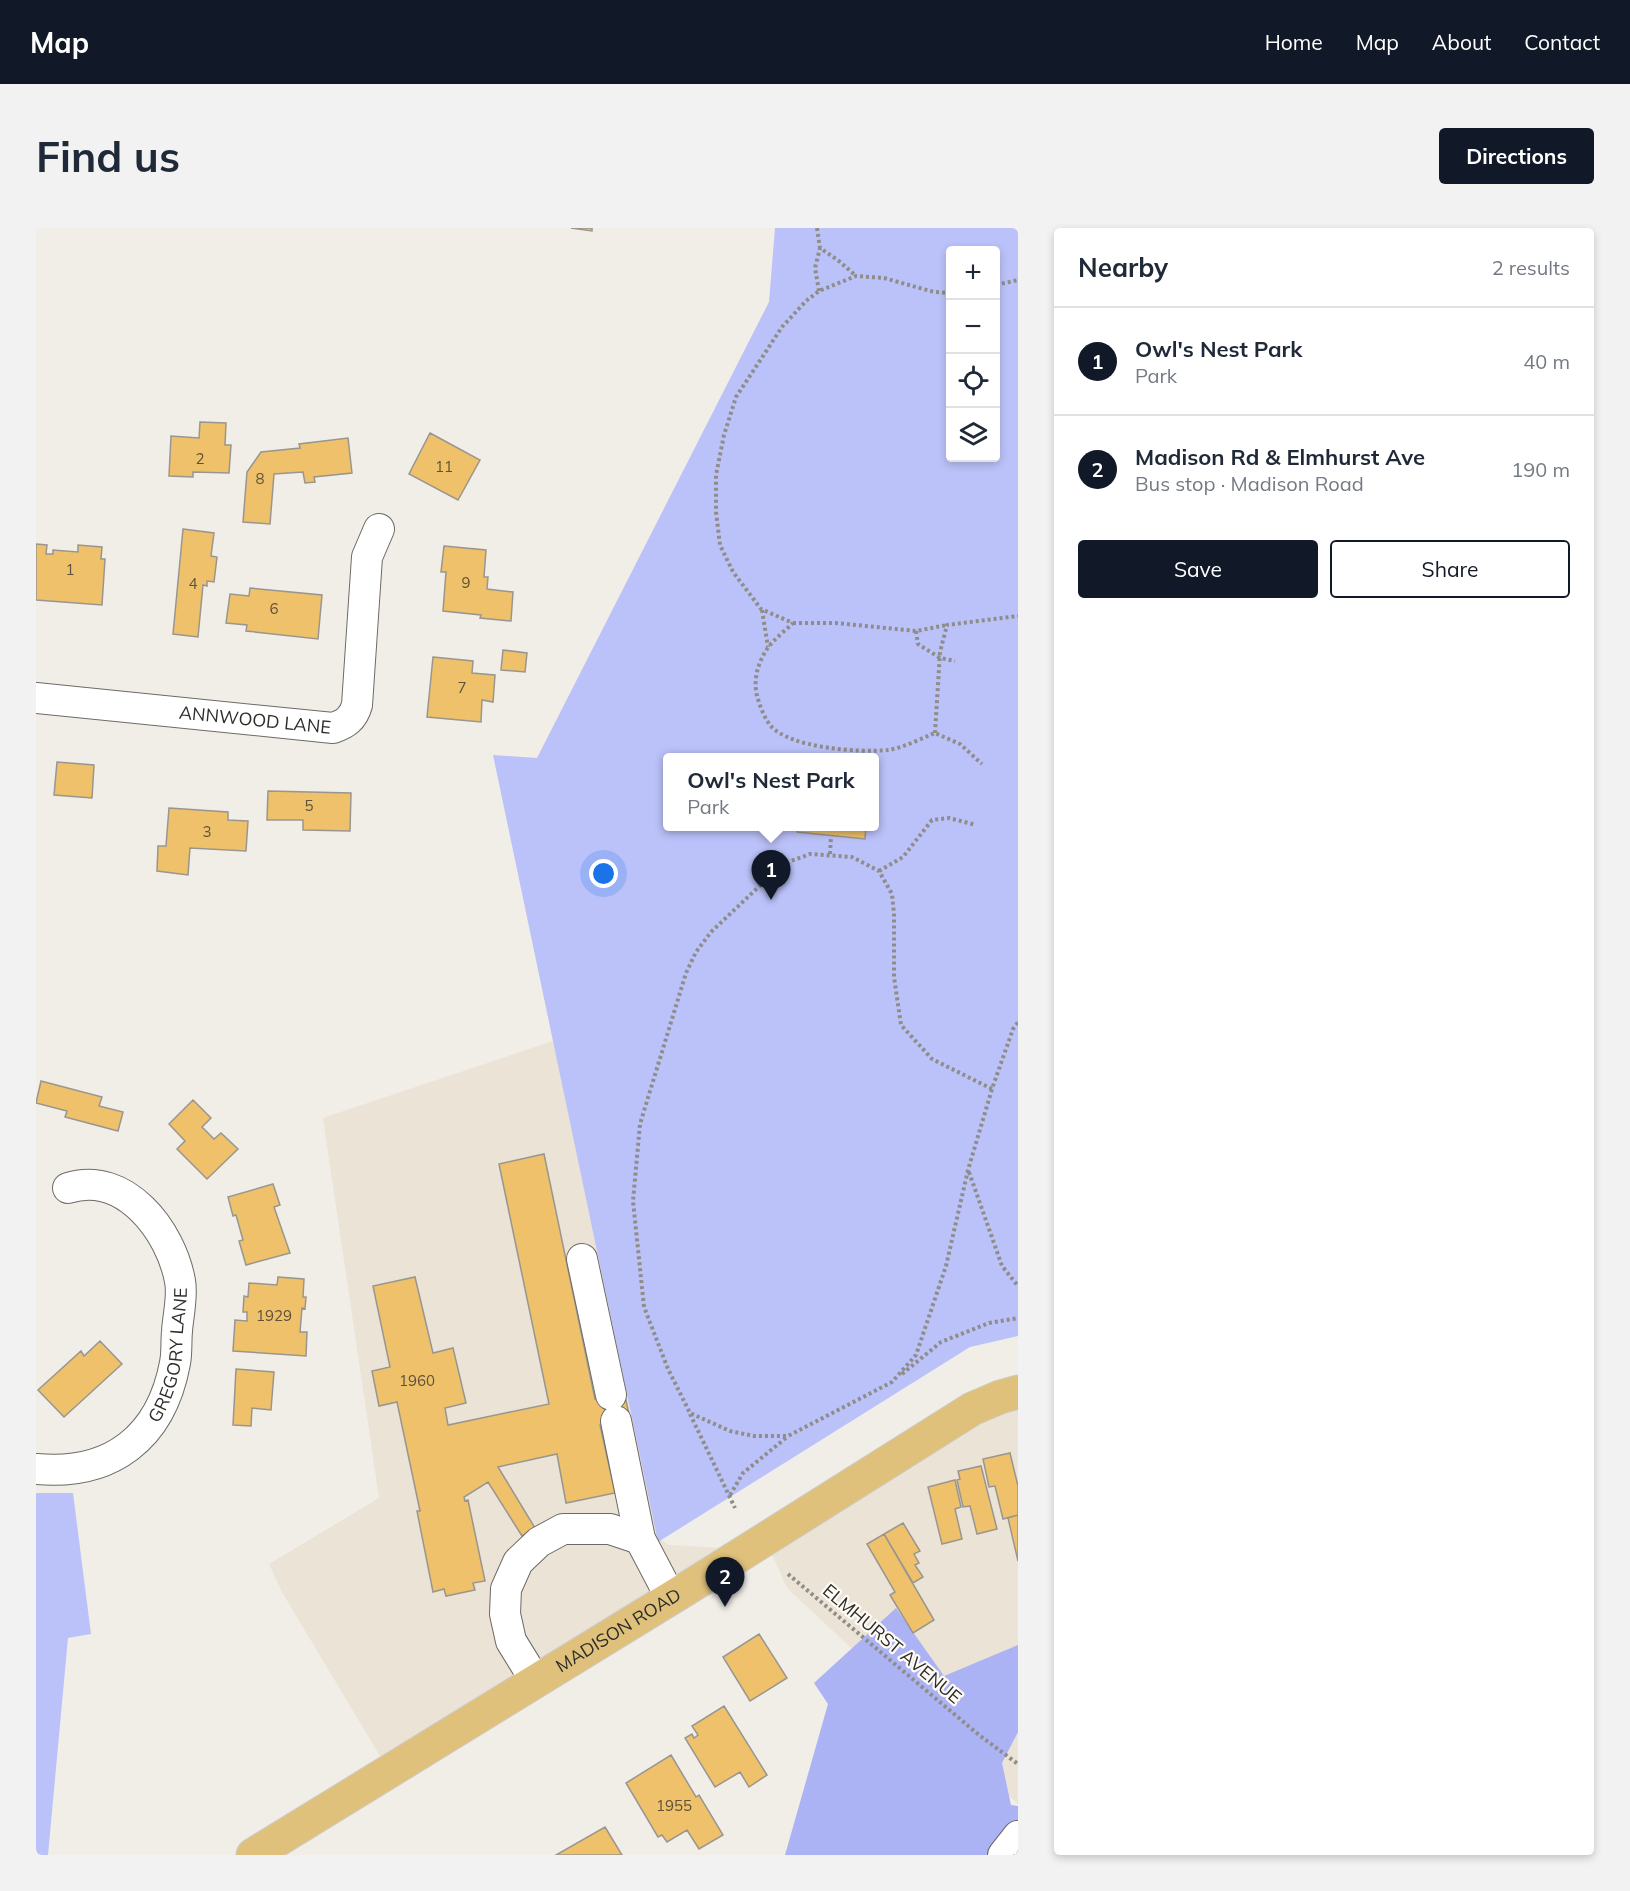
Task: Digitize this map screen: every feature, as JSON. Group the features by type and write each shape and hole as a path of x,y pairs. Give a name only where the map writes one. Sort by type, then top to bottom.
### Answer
{"main road":[{"name":"MADISON ROAD","path":"253,1855 671,1598 972,1409 999,1396 1018,1392"}],"street":[{"name":"ANNWOOD LANE","path":"36,698 333,728 346,724 357,705 367,557 379,528"},
{"name":"GREGORY LANE","path":"36,1469 59,1471 83,1468 106,1461 127,1448 145,1431 159,1411 175,1362 181,1282 170,1249 159,1229 144,1211 117,1190 98,1184 68,1188"},
{"path":"582,1259 640,1539 671,1598"},
{"path":"535,1680 511,1641 505,1614 506,1589 518,1562 539,1542 563,1529 609,1529 640,1539"},
{"path":"1003,1855 1018,1836"}],"path":[{"path":"817,228 820,248 815,268 819,291"},
{"path":"820,248 856,276"},
{"path":"768,648 761,609 733,572 720,545 716,512 716,484 722,445 736,397 782,327 806,301 819,291 856,276 884,278 934,292 946,293"},
{"path":"1000,284 1018,280"},
{"path":"761,609 793,623 836,623 916,631 946,624 1018,616"},
{"path":"793,623 768,648 758,667 754,684 760,707 770,726 783,736 803,744 876,751 891,750 935,734 960,744 982,764"},
{"path":"935,734 940,658 946,624"},
{"path":"916,631 918,644 940,658 955,661"},
{"path":"879,871 903,857 932,820 949,818 976,825"},
{"path":"831,836 831,854"},
{"path":"735,1508 668,1369 644,1306 633,1201 640,1124 686,973 696,952 711,932 770,877 791,861 810,854 852,857 879,871 892,894 894,977 901,1025 932,1059 992,1089"},
{"path":"892,1382 916,1355 946,1266 968,1170 992,1089 1013,1029 1018,1023"},
{"path":"968,1170 1002,1266 1018,1286"},
{"path":"729,1496 743,1473 788,1436 892,1382 941,1342 989,1323 1018,1318"},
{"path":"690,1413 730,1431 754,1436 788,1436"},
{"name":"ELMHURST AVENUE","path":"788,1574 1018,1764"}],"shaded area":[{"path":"775,228 1018,228 1018,1336 970,1347 658,1542 493,755 537,758 769,302"},
{"path":"553,1041 573,1084 658,1538 669,1545 747,1549 389,1771 282,1592 269,1564 379,1498 323,1118"},
{"path":"1018,1392 1018,1804 787,1588 765,1539"},
{"path":"36,1493 73,1493 91,1634 68,1638 48,1855 36,1855"},
{"path":"896,1608 944,1676 1018,1645 1018,1732 1002,1763 1011,1805 1018,1806 1018,1855 785,1855 828,1704 814,1683"}],"building":[{"path":"571,228 592,228 592,231"},
{"path":"200,422 226,423 225,445 231,445 229,473 193,472 193,477 169,476 171,436 199,438"},
{"path":"430,433 480,460 458,500 409,474"},
{"path":"348,438 352,473 314,477 315,482 305,483 303,472 274,474 270,524 243,522 247,472 261,452 300,448 299,444"},
{"path":"183,529 214,533 211,556 217,557 214,582 207,581 207,586 203,585 198,637 173,634"},
{"path":"36,544 47,545 46,554 53,554 53,550 78,552 78,545 102,547 101,559 105,559 102,605 36,600"},
{"path":"444,546 486,550 484,577 488,577 487,589 513,592 511,621 443,611 446,572 441,572"},
{"path":"250,588 322,595 318,639 246,631 247,625 226,623 230,594 249,596"},
{"path":"503,650 527,653 525,672 501,670"},
{"path":"433,657 473,661 472,673 495,675 493,702 482,700 481,722 427,717"},
{"path":"57,762 94,765 92,798 54,795"},
{"path":"268,791 351,793 350,831 303,830 303,820 267,820"},
{"path":"169,808 228,812 228,820 248,821 246,851 190,848 188,875 157,871 158,846 166,846"},
{"path":"797,831 866,831 865,839"},
{"path":"41,1081 102,1097 99,1106 123,1112 118,1131 65,1117 67,1111 36,1103"},
{"path":"193,1100 211,1118 202,1127 214,1139 221,1133 238,1149 207,1179 177,1149 185,1141 169,1124"},
{"path":"544,1154 595,1399 624,1392 630,1418 600,1425 615,1493 566,1503 557,1454 498,1467 535,1528 522,1536 488,1482 464,1497 465,1501 468,1500 485,1581 473,1583 475,1590 446,1596 444,1589 433,1592 417,1511 420,1511 397,1402 379,1406 372,1371 390,1367 373,1286 415,1277 433,1353 453,1348 466,1403 445,1408 448,1425 549,1404 499,1164"},
{"path":"273,1184 280,1205 274,1207 290,1253 246,1265 239,1241 243,1240 228,1197"},
{"path":"278,1277 304,1279 303,1297 306,1297 305,1309 302,1308 300,1332 307,1332 306,1356 233,1351 235,1320 247,1321 247,1312 243,1312 244,1296 248,1297 249,1283 277,1285"},
{"path":"100,1341 122,1364 64,1417 38,1390 81,1351 84,1356"},
{"path":"236,1369 274,1372 271,1410 252,1408 251,1426 233,1425"},
{"path":"1010,1453 1018,1486 1018,1515 1003,1519 995,1486 989,1487 983,1459"},
{"path":"981,1466 997,1529 977,1534 970,1506 963,1507 957,1480 960,1479 958,1471"},
{"path":"955,1480 961,1507 955,1509 962,1539 942,1544 928,1487"},
{"path":"1018,1515 1018,1561 1008,1518"},
{"path":"903,1523 920,1551 914,1554 919,1563 915,1565 923,1577 913,1583 884,1534"},
{"path":"884,1534 934,1620 913,1633 890,1595 895,1592 867,1544"},
{"path":"759,1634 787,1678 750,1701 723,1657"},
{"path":"724,1706 767,1775 749,1787 740,1772 715,1787 685,1738 692,1734 694,1738 698,1735 692,1726"},
{"path":"671,1755 696,1797 699,1795 723,1835 699,1849 687,1830 667,1842 662,1835 658,1837 626,1783"},
{"path":"605,1827 622,1855 556,1855"}],"place":[{"name":"Owl's Nest Park","path":"771,900"},
{"name":"Madison Rd & Elmhurst Ave","path":"725,1607"}]}
